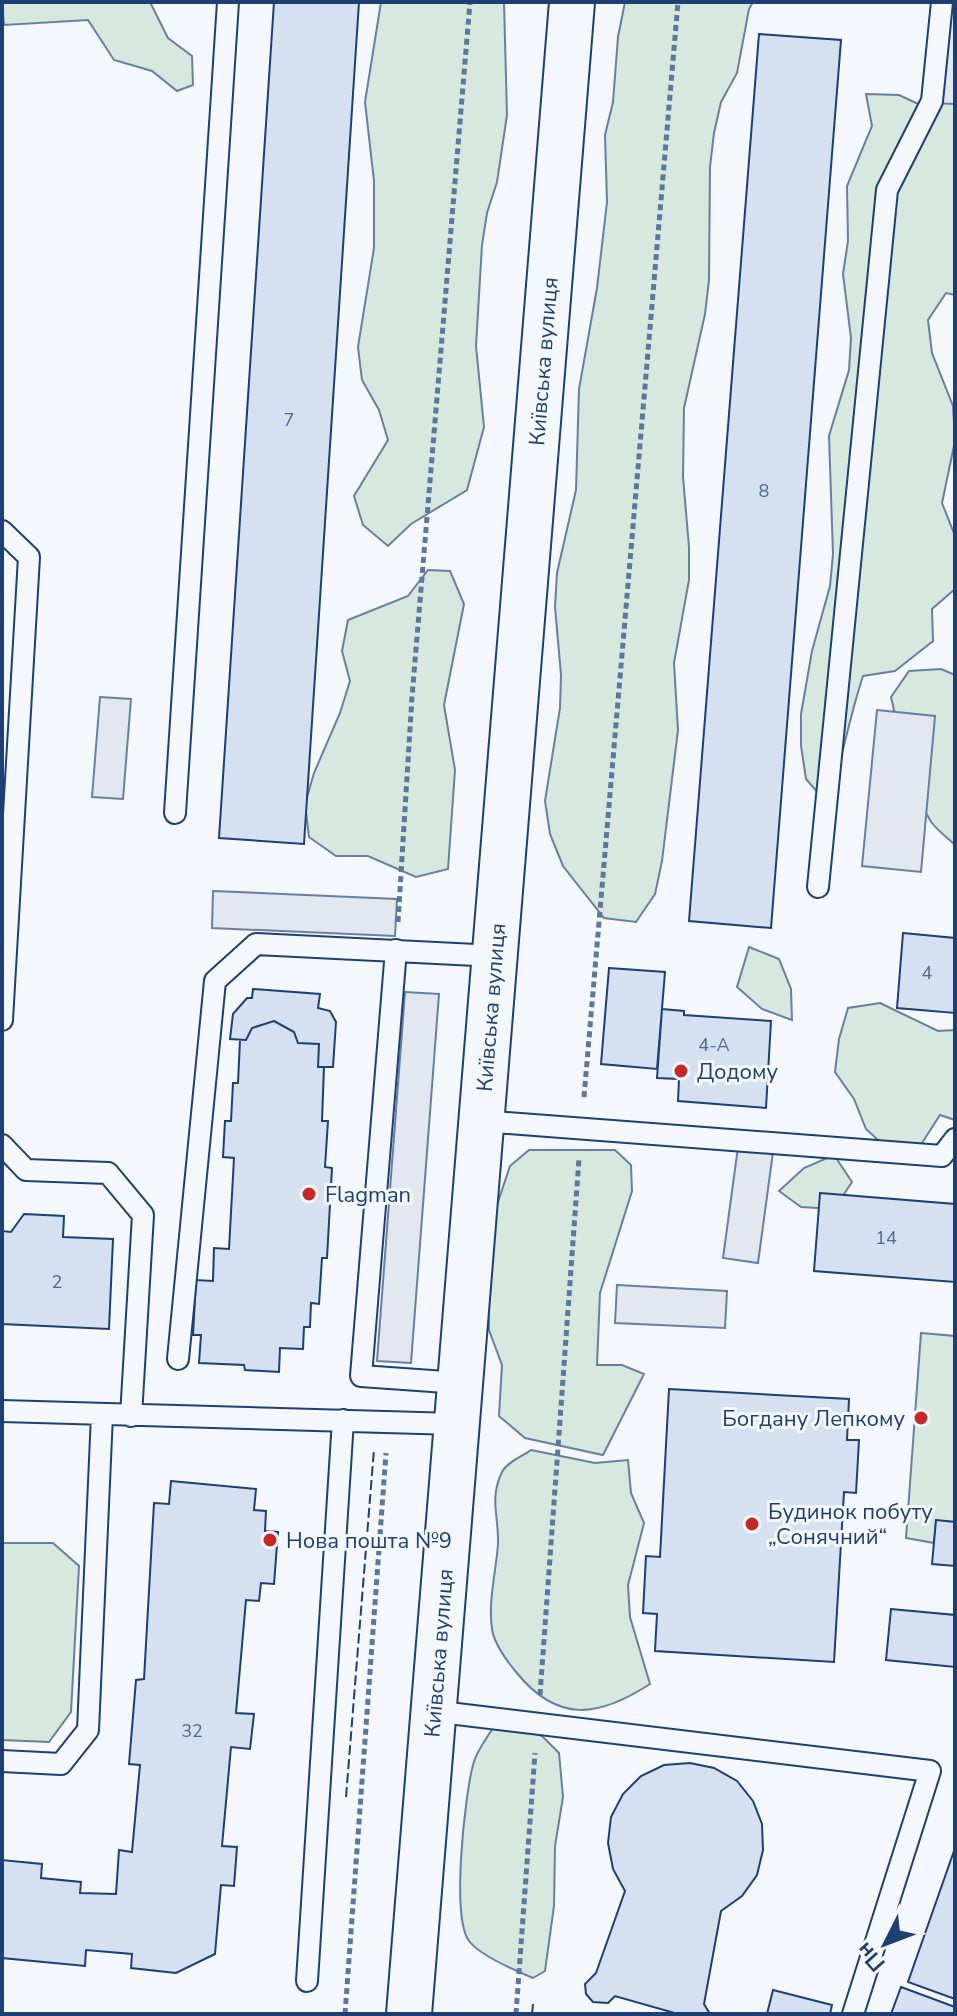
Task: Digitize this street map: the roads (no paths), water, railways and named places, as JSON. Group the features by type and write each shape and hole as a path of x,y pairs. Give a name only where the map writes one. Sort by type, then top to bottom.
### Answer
{"main road":[{"name":"Київська вулиця","path":"409,2014 572,2"}],"lane":[{"path":"175,813 228,2"},
{"path":"818,887 887,190 932,101 942,2"},
{"path":"2,531 29,557 2,1020"},
{"path":"178,1359 215,981 256,944 496,956"},
{"path":"396,950 361,1376 457,1403"},
{"path":"481,1121 948,1156 955,1139"},
{"path":"2,1145 26,1170 108,1173 143,1215 131,1416"},
{"path":"2,1411 389,1420 457,1403"},
{"path":"2,1761 61,1764 88,1730 102,1415"},
{"path":"307,1981 343,1420"},
{"path":"432,1711 930,1771 853,2014"}],"place":[{"name":"Додому","path":"681,1071"},
{"name":"Flagman","path":"309,1194"},
{"name":"Богдану Лепкому","path":"921,1418"},
{"name":"Будинок побуту „Сонячний“","path":"752,1524"},
{"name":"Нова пошта №9","path":"270,1540"}]}
